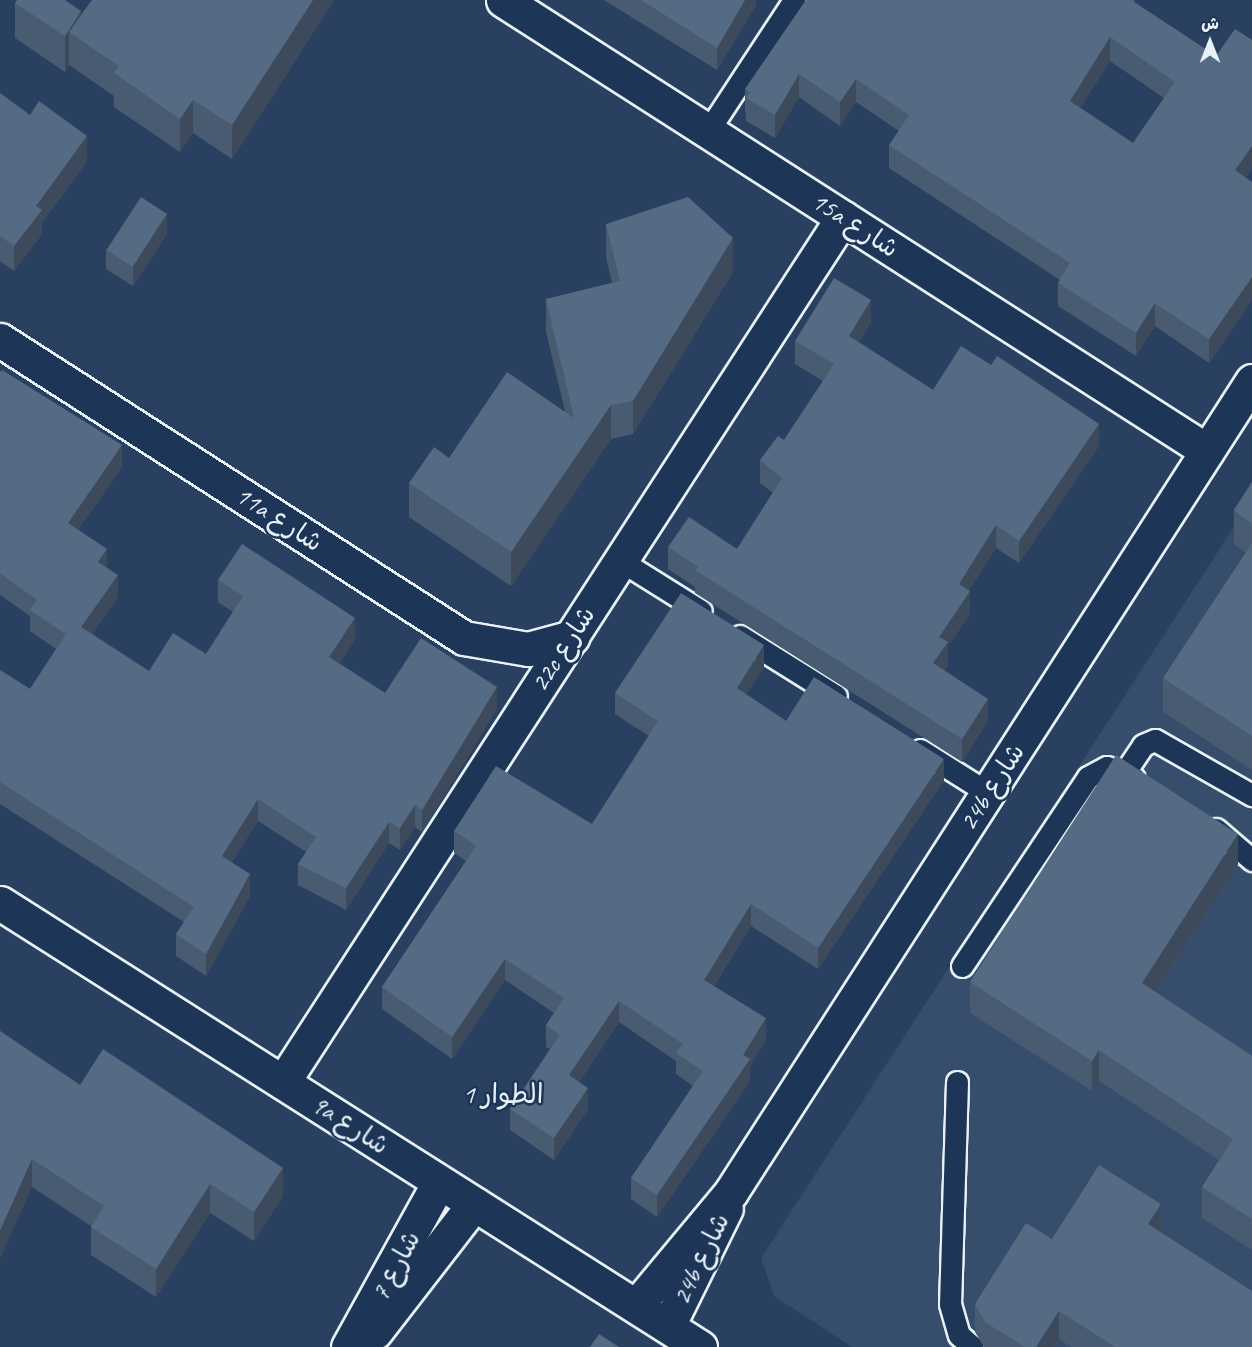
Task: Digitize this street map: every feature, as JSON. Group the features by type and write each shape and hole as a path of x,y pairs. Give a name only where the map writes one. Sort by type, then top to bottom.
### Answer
{"street":[{"name":"15a شارع","path":"503,0 1207,451"},
{"name":"22c شارع","path":"283,1082 843,217"},
{"name":"11a شارع","path":"0,340 464,638 528,649 572,637"},
{"name":"24b شارع","path":"637,1305 731,1192 1252,381"},
{"name":"9a شارع","path":"0,903 700,1347"},
{"name":"شارع 7","path":"348,1347 439,1182"},
{"name":"24b شارع","path":"668,1326 707,1253 731,1192"},
{"name":"شارع 7","path":"355,1347 393,1314 474,1204"}],"lane":[{"path":"708,131 794,0"},
{"path":"621,561 859,711"},
{"path":"899,736 988,793"},
{"path":"1125,772 1143,745 1155,740 1252,795"},
{"path":"962,966 1088,777 1107,767 1125,772 1155,791"},
{"path":"1196,816 1252,860"},
{"path":"957,1082 950,1304 960,1335 973,1347"}],"shaded area":[{"path":"1252,499 1252,1347 852,1347 774,1296 761,1258"}],"building":[{"path":"17,0 65,0 81,11 65,36 15,3"},
{"path":"92,0 313,0 232,125 193,100 180,119 114,73 119,66 69,32"},
{"path":"641,0 745,0 717,48"},
{"path":"806,0 1131,0 1216,56 1235,29 1252,40 1252,146 1235,170 1252,182 1252,277 1209,339 1155,303 1136,333 1058,283 1070,263 889,145 909,115 856,79 840,102 799,74 775,115 746,98 750,92 745,89","holes":["1110,37 1175,82 1133,143 1070,101"]},
{"path":"0,93 30,115 39,101 87,136 36,206 42,210 14,246 0,236"},
{"path":"141,197 167,214 133,267 107,250"},
{"path":"688,197 733,238 633,401 611,405 511,552 409,483 434,447 449,458 507,372 574,418 546,299 620,281 606,224"},
{"path":"834,278 871,300 849,336 933,390 961,346 991,365 997,356 1099,424 1019,541 996,525 959,584 970,591 939,637 948,642 933,663 988,699 962,739 695,570 698,567 668,547 689,517 737,549 782,478 760,460 778,436 784,440 834,364 795,341"},
{"path":"2,370 122,445 68,523 107,549 98,562 118,575 81,627 149,671 173,633 206,654 243,596 218,580 242,544 355,618 329,657 385,693 421,638 497,687 422,810 415,805 400,828 389,822 346,888 298,864 316,837 258,799 222,856 250,874 206,954 176,934 194,907 0,782 0,670 30,689 66,634 30,610 37,600 0,573 0,372"},
{"path":"1252,482 1252,524 1234,510"},
{"path":"1252,543 1252,736 1163,678"},
{"path":"681,593 764,645 737,688 786,721 814,677 944,759 818,948 751,904 704,980 766,1018 743,1055 750,1059 657,1195 631,1178 703,1071 676,1053 683,1044 619,1001 569,1075 588,1088 554,1138 510,1109 560,1035 546,1025 564,998 505,959 452,1037 382,987 476,846 454,831 496,766 592,824 658,721 615,693"},
{"path":"1116,755 1238,834 1142,983 1252,1056 1252,1219 1202,1187 1233,1139 1099,1050 1092,1061 970,982"},
{"path":"0,1031 80,1085 103,1049 283,1168 254,1212 210,1184 156,1269 91,1227 104,1206 32,1159 0,1231"},
{"path":"1099,1165 1161,1204 1148,1224 1252,1291 1252,1347 1115,1347 1059,1311 1036,1347 1025,1347 985,1322 975,1304 1026,1223 1052,1239"},
{"path":"599,1334 619,1347 590,1347"}],"district":[{"name":"الطوار 1","path":"503,1095"}]}
